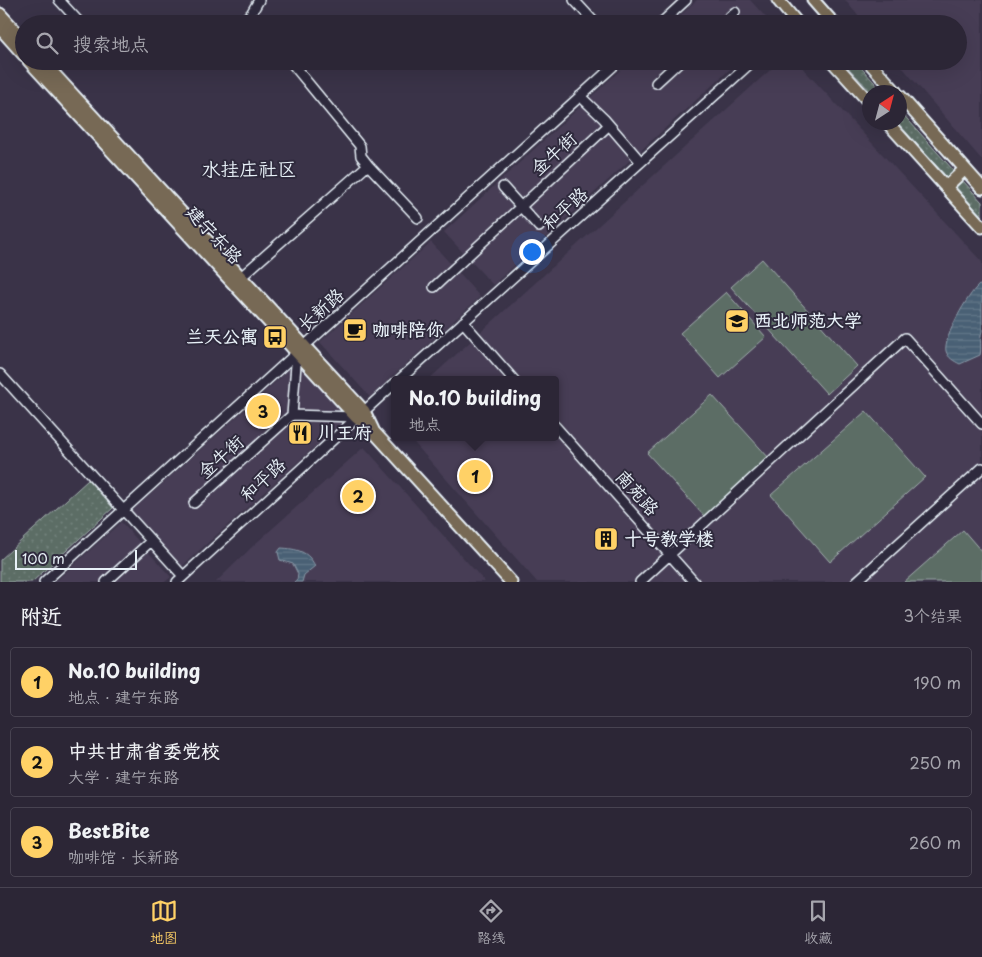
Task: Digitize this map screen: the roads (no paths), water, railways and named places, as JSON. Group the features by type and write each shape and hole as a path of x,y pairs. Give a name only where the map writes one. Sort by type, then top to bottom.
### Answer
{"main road":[{"path":"778,0 790,15"},
{"path":"813,0 826,15"},
{"path":"0,14 15,30"},
{"path":"0,28 15,45"},
{"name":"建宁东路","path":"38,70 301,349 510,582"},
{"name":"建宁东路","path":"50,70 241,277 301,349"},
{"path":"840,70 862,94"},
{"path":"876,70 890,85"},
{"path":"907,104 982,188"},
{"path":"894,130 982,227"},
{"path":"946,187 965,169"}],"street":[{"path":"59,0 71,15"},
{"path":"251,14 259,0"},
{"path":"574,0 588,15"},
{"path":"670,15 686,0"},
{"path":"732,15 735,12"},
{"path":"297,70 360,146 361,156 368,165 418,218"},
{"name":"长新路","path":"50,580 123,511 609,70"},
{"path":"656,83 670,70"},
{"name":"和平路","path":"403,376 743,70"},
{"path":"580,96 609,125 641,162"},
{"name":"金牛街","path":"434,287 609,125"},
{"path":"241,277 368,165"},
{"path":"502,188 539,228"},
{"path":"463,322 510,376"},
{"path":"640,582 906,338 982,424"},
{"path":"301,349 292,415 360,414"},
{"path":"0,374 151,541 180,579"},
{"name":"和平路","path":"180,579 391,387"},
{"name":"金牛街","path":"194,503 292,415"},
{"name":"南苑路","path":"559,430 694,582"},
{"path":"856,582 982,468"},
{"path":"106,582 151,541"}],"water":[{"path":"979,285 982,286 980,355 960,364 948,356 946,345 948,336 957,316"},
{"path":"281,548 301,552 312,561 315,566 304,575 302,582 294,582 297,580 298,574 293,564 280,560 278,552"}],"place":[{"name":"西北师范大学","path":"737,321"},
{"name":"咖啡陪你","path":"355,330"},
{"name":"兰天公寓","path":"275,337"},
{"name":"BestBite","path":"263,411"},
{"name":"川王府","path":"300,433"},
{"name":"No.10 building","path":"475,476"},
{"name":"中共甘肃省委党校","path":"358,496"},
{"name":"十号教学楼","path":"606,539"}],"district":[{"name":"水挂庄社区","path":"249,169"}]}
